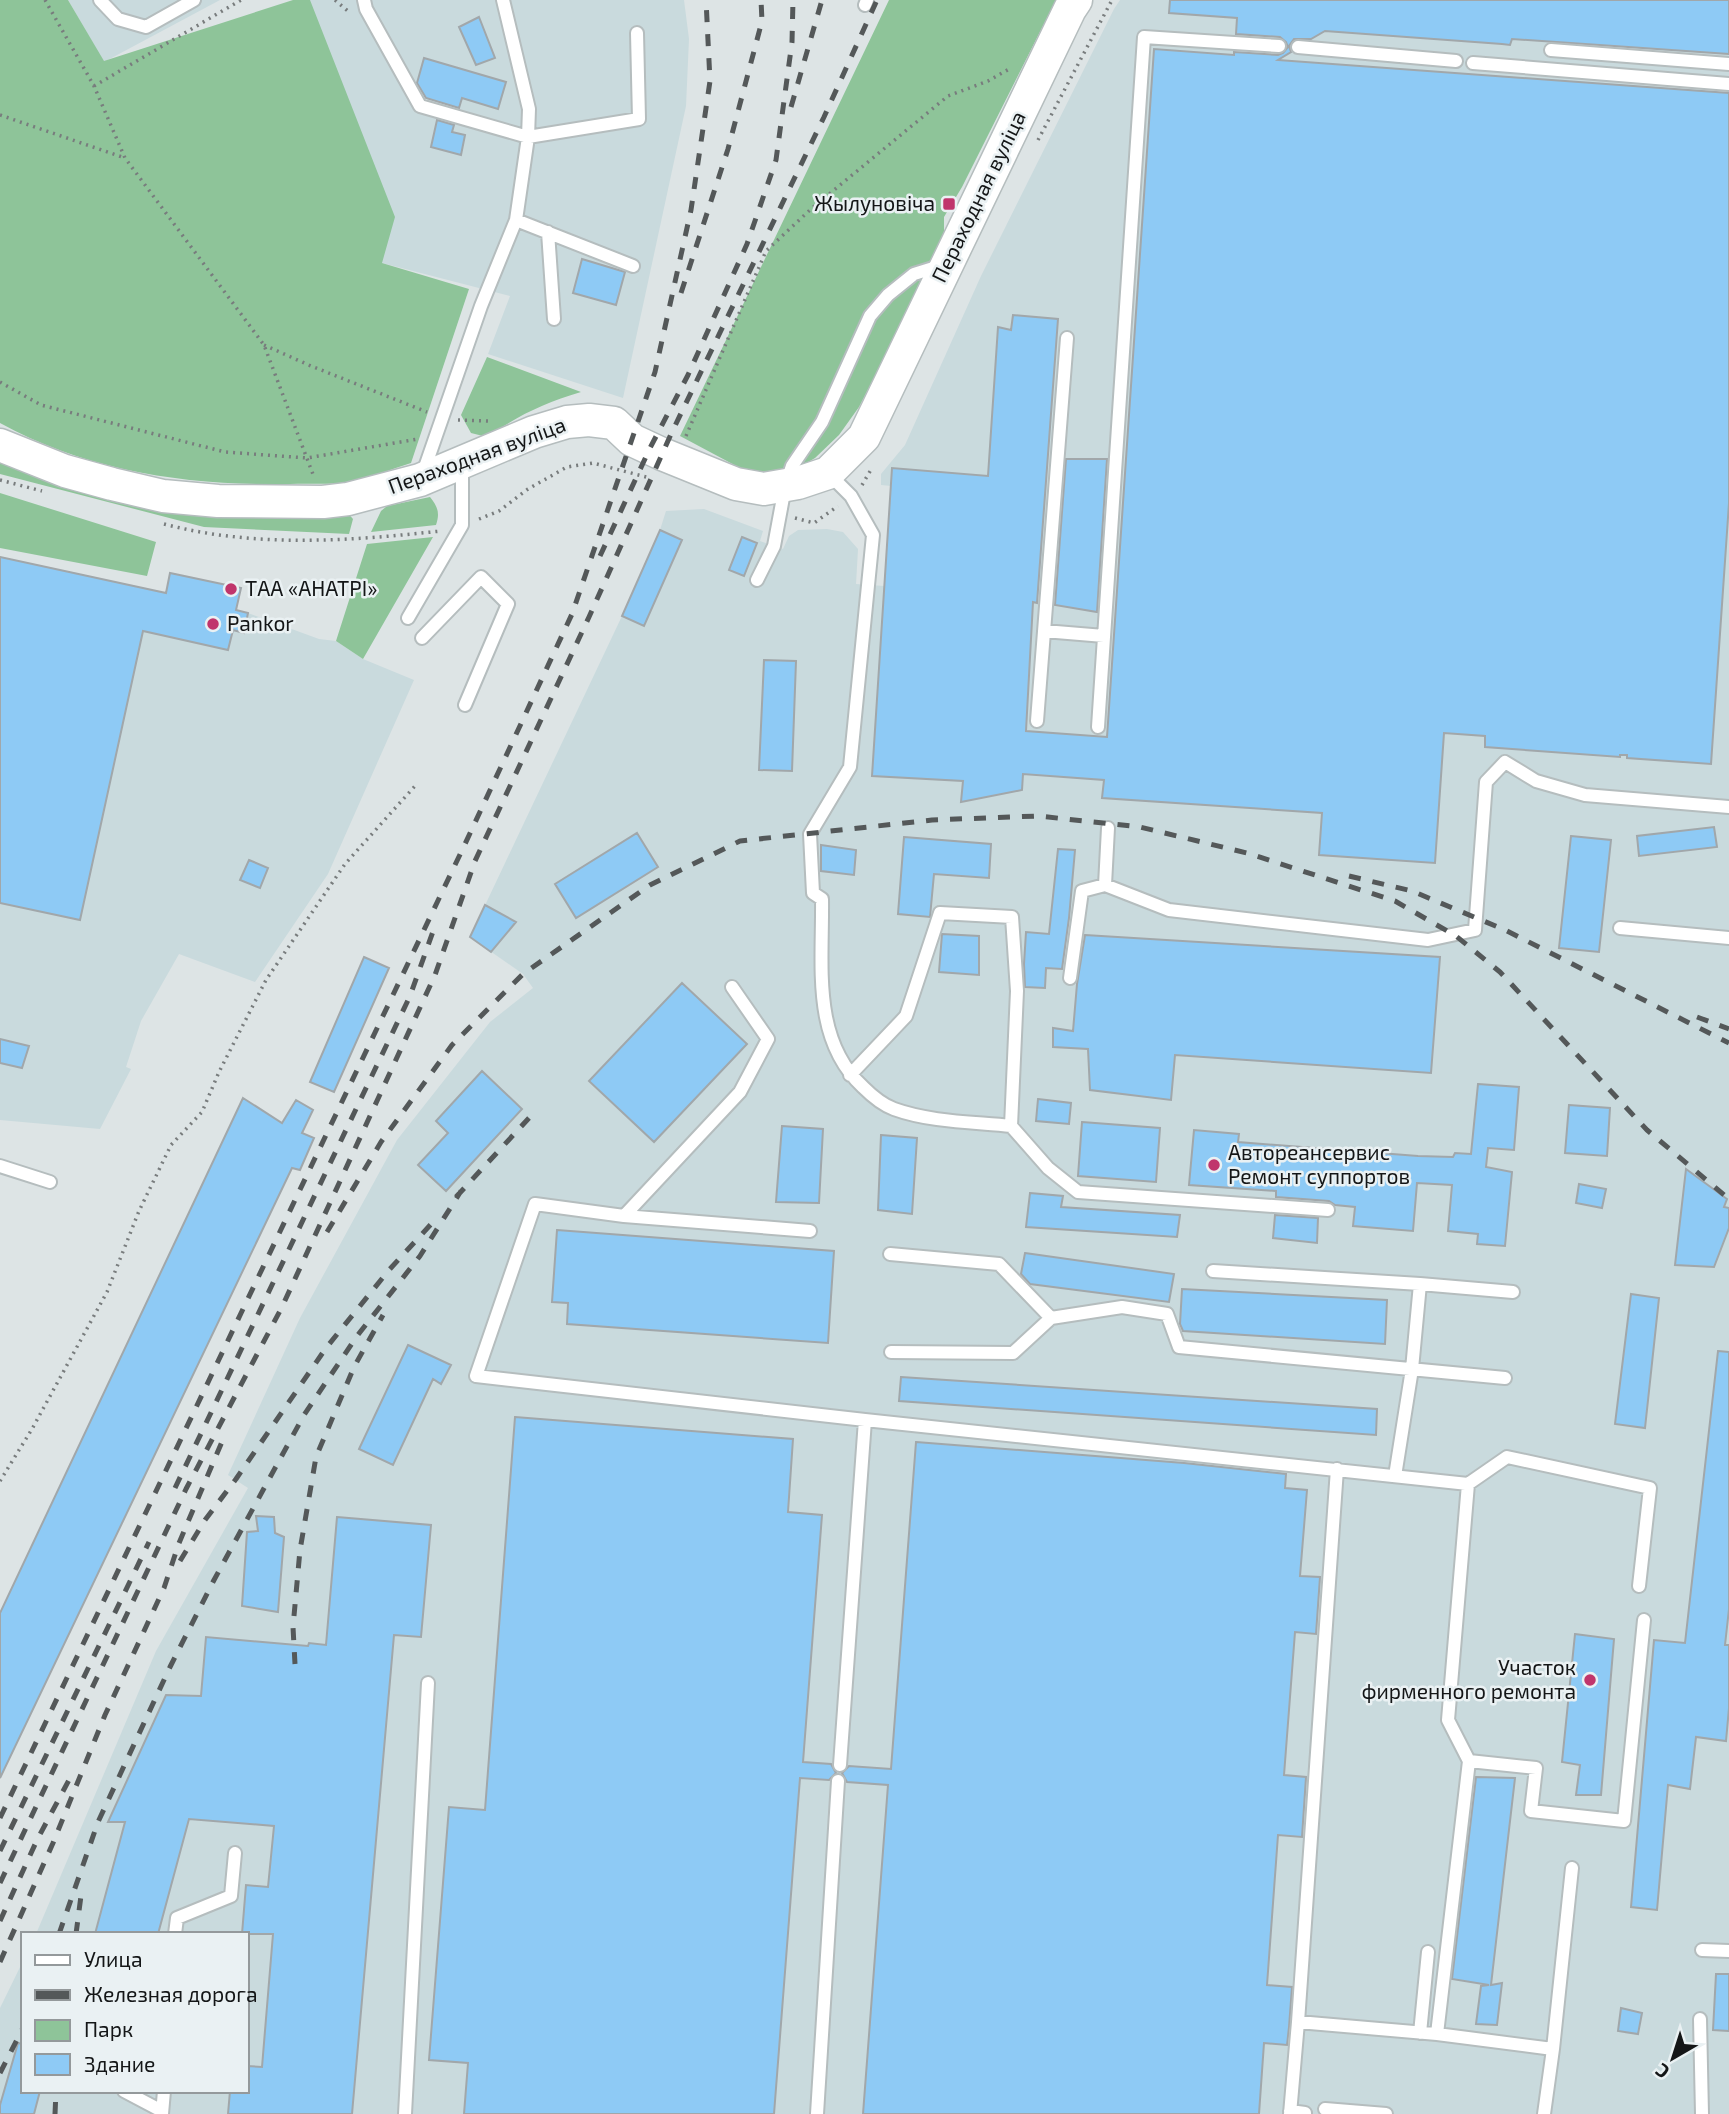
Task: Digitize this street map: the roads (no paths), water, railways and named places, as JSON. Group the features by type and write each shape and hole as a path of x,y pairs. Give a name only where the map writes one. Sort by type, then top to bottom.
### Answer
{"street":[{"name":"Пераходная вуліца","path":"0,445 65,471 163,496 218,501 323,502 348,499 420,480 534,432 567,422 589,420 614,423 632,440 736,484 764,489 782,501 828,474 864,438 1076,0"}],"lane":[{"path":"100,0 118,19 146,27 194,0"},
{"path":"364,0 366,9 420,106 528,137 639,120 637,33"},
{"path":"420,480 481,306 516,220 528,137 529,109 503,0"},
{"path":"1098,727 1144,37 1279,46"},
{"path":"1298,47 1456,61"},
{"path":"1551,50 1729,64"},
{"path":"1473,63 1729,85"},
{"path":"516,220 633,266"},
{"path":"548,232 554,319"},
{"path":"757,580 774,546 792,466 822,422 870,316 888,295 914,274 946,265"},
{"path":"1037,721 1067,338"},
{"path":"408,618 462,525 462,464"},
{"path":"828,474 851,496 873,535 850,767 810,834 813,893 822,899 824,1016 834,1051 850,1075 891,1108 921,1116 1011,1126 1048,1168 1078,1192 1328,1210"},
{"path":"422,638 481,577 508,604 466,705"},
{"path":"1044,631 1104,636"},
{"path":"1070,978 1082,891 1105,885 1169,910 1428,940 1475,930 1486,782 1505,762 1536,781 1585,795 1729,807"},
{"path":"1105,885 1108,828"},
{"path":"850,1075 906,1016 940,913 1012,917 1017,991 1011,1126"},
{"path":"1620,928 1729,938"},
{"path":"624,1216 740,1092 768,1039 732,987"},
{"path":"0,1166 50,1182"},
{"path":"810,1231 624,1216 535,1204 476,1376 1468,1484 1507,1457 1650,1488 1639,1586"},
{"path":"890,1254 999,1264 1051,1318"},
{"path":"1213,1271 1513,1292"},
{"path":"1395,1476 1412,1369 1419,1284"},
{"path":"891,1352 1013,1353 1051,1318 1122,1307 1167,1314 1179,1347 1505,1378"},
{"path":"840,1765 865,1420"},
{"path":"1306,2113 1290,2113 1337,1469"},
{"path":"1437,2034 1469,1760 1448,1720 1468,1484"},
{"path":"1469,1760 1536,1768 1531,1811 1624,1821 1644,1620"},
{"path":"405,2114 428,1683"},
{"path":"817,2114 838,1781"},
{"path":"176,1932 177,1918 231,1896 235,1853"},
{"path":"1544,2114 1572,1868"},
{"path":"1702,1950 1729,1951"},
{"path":"1420,2032 1428,1952"},
{"path":"1700,2019 1702,2114"},
{"path":"1298,2022 1420,2032 1553,2049"},
{"path":"128,2093 162,2112 164,2093"},
{"path":"1325,2109 1386,2114"}],"railway":[{"path":"0,1818 572,614 655,372 691,210 710,81 706,0"},
{"path":"681,293 728,149 762,21 761,0"},
{"path":"600,556 650,448 688,375 747,244 776,160 792,42 793,0"},
{"path":"791,107 822,0"},
{"path":"0,1883 186,1489 282,1307 435,975 475,861 672,432 824,117 877,0"},
{"path":"327,1232 381,1142 452,1045 523,974 650,885 740,841 932,820 1038,816 1140,827 1247,853 1395,901 1456,936 1500,972 1647,1130 1729,1199"},
{"path":"1349,876 1412,891 1505,930 1729,1043"},
{"path":"175,1488 410,996 436,923"},
{"path":"1697,1017 1729,1029"},
{"path":"456,1197 529,1118"},
{"path":"60,1932 98,1822 214,1580 304,1415 357,1336 420,1256 461,1191"},
{"path":"180,1561 205,1520 326,1348 389,1270 433,1222"},
{"path":"295,1664 293,1627 300,1550 316,1457 354,1367 383,1315"},
{"path":"0,1962 53,1843 105,1715 164,1588 179,1543 224,1437"},
{"path":"0,1851 149,1542"},
{"path":"0,1921 37,1840 69,1780"},
{"path":"76,1932 82,1888"},
{"path":"0,2073 21,2032"},
{"path":"55,2114 56,2093"}],"place":[{"name":"Жылуновіча","path":"949,204"},
{"name":"ТАА «АНАТРI»","path":"231,589"},
{"name":"Pankor","path":"213,624"},
{"name":"Автореансервис Ремонт суппортов","path":"1214,1165"},
{"name":"Участок фирменного ремонта","path":"1590,1680"}]}
